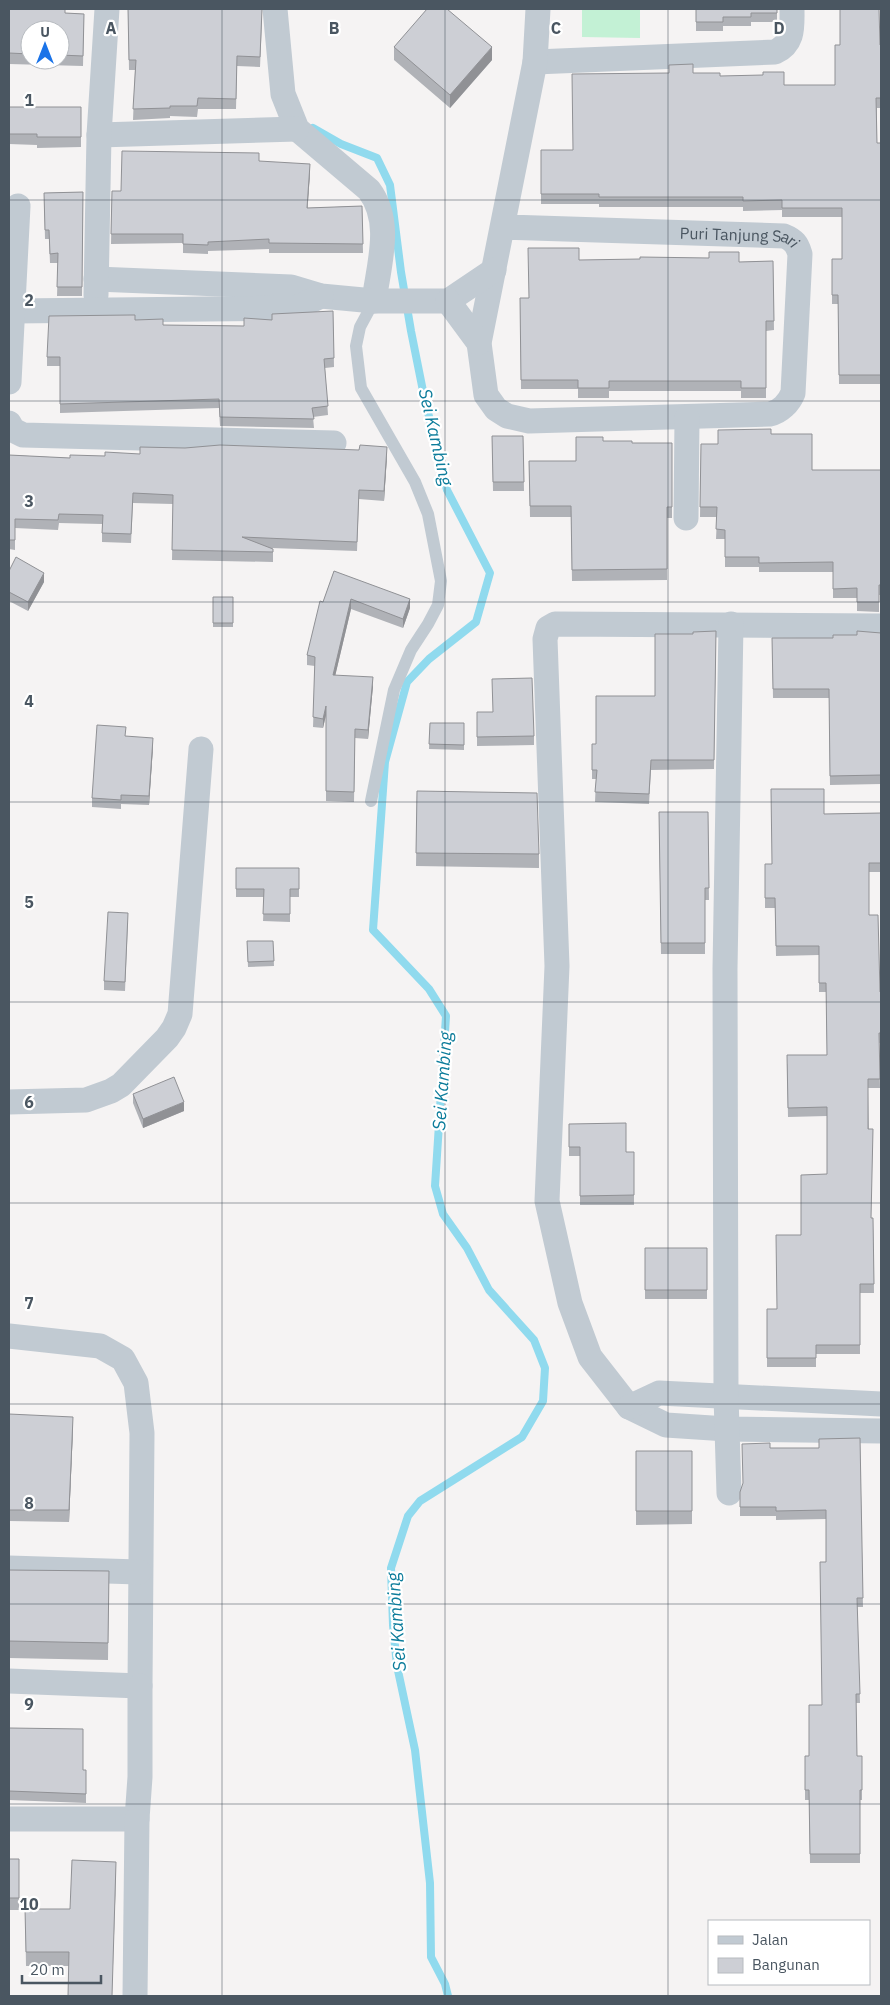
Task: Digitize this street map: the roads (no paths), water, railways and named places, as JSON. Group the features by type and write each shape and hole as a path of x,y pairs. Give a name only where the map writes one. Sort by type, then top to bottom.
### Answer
{"street":[{"path":"96,310 99,135 108,9"},
{"path":"276,9 283,94 298,129 369,190 377,201 384,227 384,300"},
{"name":"Puri Tanjung Sari","path":"504,227 784,236 797,244 800,254 793,393 790,400 781,409 770,414 687,418 529,421 507,416 496,409 486,394 479,344 536,62 538,9"},
{"path":"536,62 775,52 787,43 792,35 792,9"},
{"path":"99,135 298,129"},
{"path":"9,382 18,206"},
{"path":"96,279 291,287 321,296 439,301 494,270"},
{"path":"12,311 296,308 321,296"},
{"path":"439,301 479,344"},
{"path":"686,518 687,418"},
{"path":"9,423 12,430 23,435 334,444"},
{"path":"881,626 555,624 546,631 557,966 547,1201 570,1303 590,1357 628,1407 666,1425 727,1429 881,1431"},
{"path":"729,1493 726,1396 725,969 731,624"},
{"path":"9,1102 86,1100 101,1096 121,1085 174,1028 180,1014 201,749"},
{"path":"9,1336 100,1346 123,1359 136,1384 142,1433 139,1572 140,1777 137,1819 135,1996"},
{"path":"628,1407 659,1392 881,1404"},
{"path":"795,1400 796,1430"},
{"path":"9,1568 139,1572"},
{"path":"9,1681 140,1686"},
{"path":"9,1819 137,1819"}],"lane":[{"path":"371,801 394,690 411,650 438,604 442,581 428,514 415,482 378,422 361,388 356,346 360,327 384,300"}],"waterway":[{"name":"Sei Kambing","path":"313,128 341,144 377,158 390,185 411,331 424,396 447,490 490,573 476,622 429,659 407,682 385,762 373,930 429,989 446,1016 435,1186 443,1214 467,1248 489,1290 534,1340 545,1368 543,1401 522,1437 420,1501 408,1516 391,1568 397,1666 415,1750 430,1883 431,1957 445,1984 448,1996"}]}
